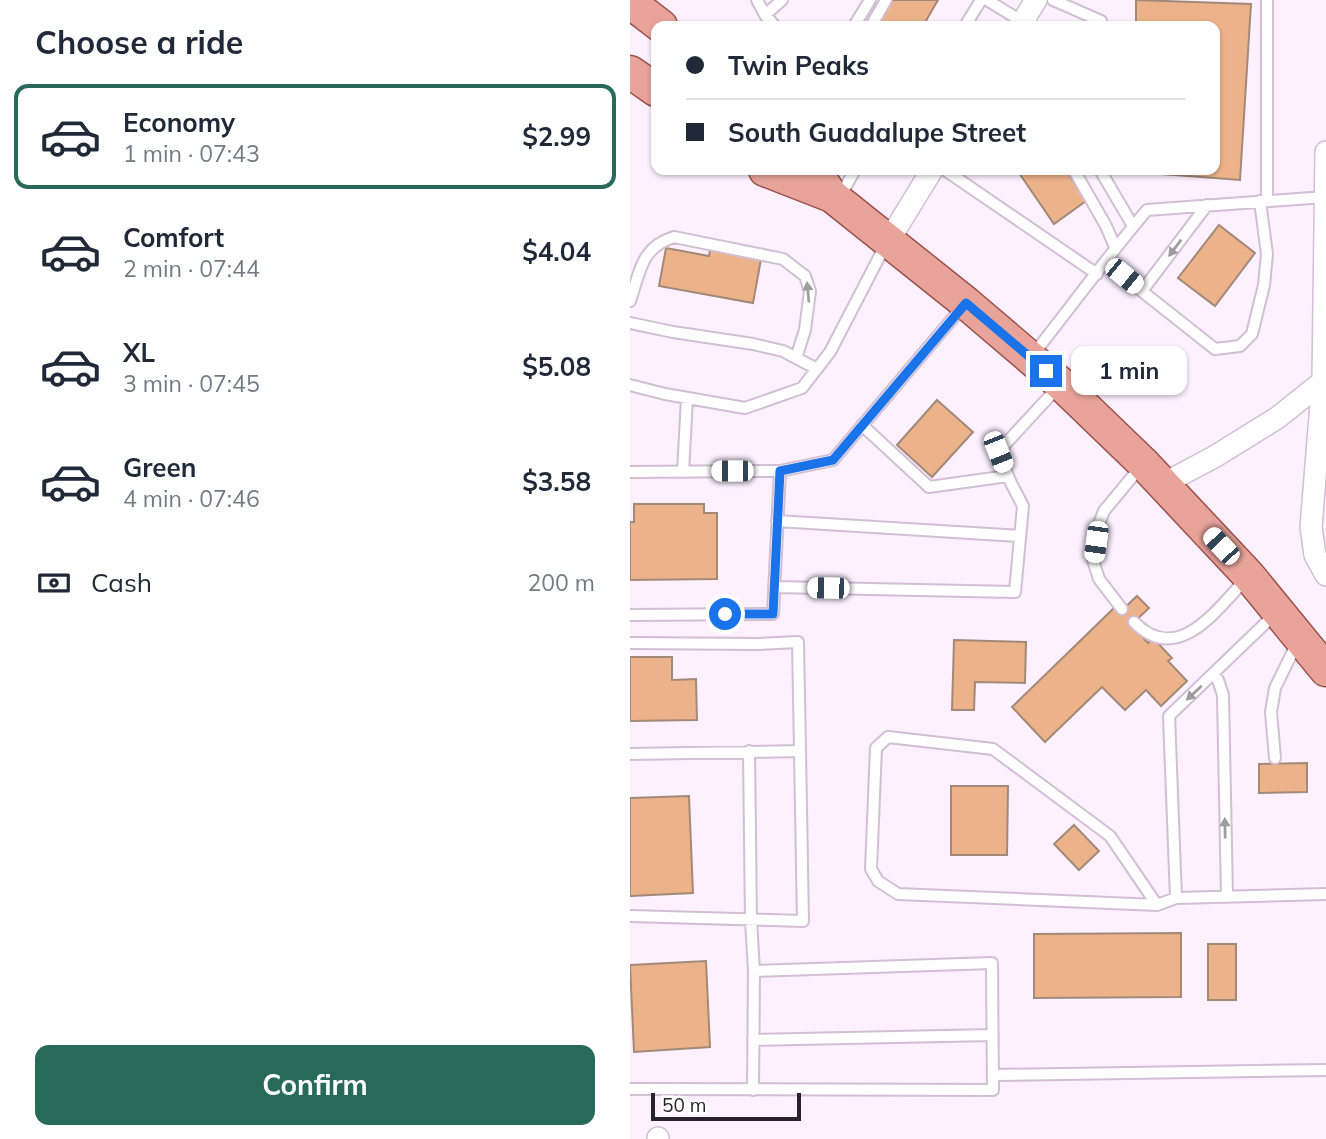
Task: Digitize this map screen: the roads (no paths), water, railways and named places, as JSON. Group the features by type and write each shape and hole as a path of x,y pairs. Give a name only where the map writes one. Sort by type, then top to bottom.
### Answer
{"main road":[{"path":"654,0 669,21"},
{"path":"630,2 655,21"},
{"path":"630,72 651,87"},
{"path":"630,88 651,90"},
{"path":"778,175 835,198"},
{"path":"818,175 835,198 966,303 1061,384 1153,474 1249,576 1325,676"}],"street":[{"path":"1024,21 1036,0"},
{"path":"1326,152 1324,379 1311,527 1315,555 1326,575"},
{"path":"889,240 929,175"},
{"path":"1153,474 1214,457 1277,418 1324,379"}],"lane":[{"path":"757,0 770,21"},
{"path":"765,15 782,0"},
{"path":"857,21 870,0"},
{"path":"874,21 886,0"},
{"path":"968,21 981,0"},
{"path":"987,0 1018,21"},
{"path":"1053,0 1101,21"},
{"path":"1105,262 1215,349 1240,346 1252,334 1264,285 1268,254 1263,201 1267,0"},
{"path":"835,198 851,175"},
{"path":"952,175 1097,274"},
{"path":"1077,175 1115,247"},
{"path":"1103,175 1133,226"},
{"path":"1031,358 1115,247 1147,210 1325,197"},
{"path":"1142,291 1207,205"},
{"path":"630,301 645,256 659,241 674,237 783,260 805,276 810,290 805,330 796,358"},
{"path":"630,385 745,408 803,388 830,352 889,240"},
{"path":"630,472 780,471 833,460 966,303"},
{"path":"630,323 783,351 817,369"},
{"path":"774,587 1015,592 1023,506 998,452 1061,384"},
{"path":"683,471 687,398"},
{"path":"862,425 929,487 1008,476"},
{"path":"630,615 773,614 780,471"},
{"path":"1122,610 1099,579 1093,561 1099,524 1104,511 1153,474"},
{"path":"777,521 1020,536"},
{"path":"1135,622 1145,633 1165,640 1189,634 1249,576"},
{"path":"1176,898 1169,716 1278,611"},
{"path":"1275,758 1270,712 1275,688 1299,639"},
{"path":"630,643 798,642 803,921 630,916"},
{"path":"1213,674 1223,695 1227,897"},
{"path":"1157,905 1110,836 993,748 888,737 877,748 871,869 878,881 898,894 1157,905 1176,898 1326,894"},
{"path":"749,751 754,971 753,1090"},
{"path":"630,754 800,751"},
{"path":"630,1089 993,1090 992,963 754,971"},
{"path":"753,1040 992,1035"},
{"path":"993,1075 1326,1070"}]}
